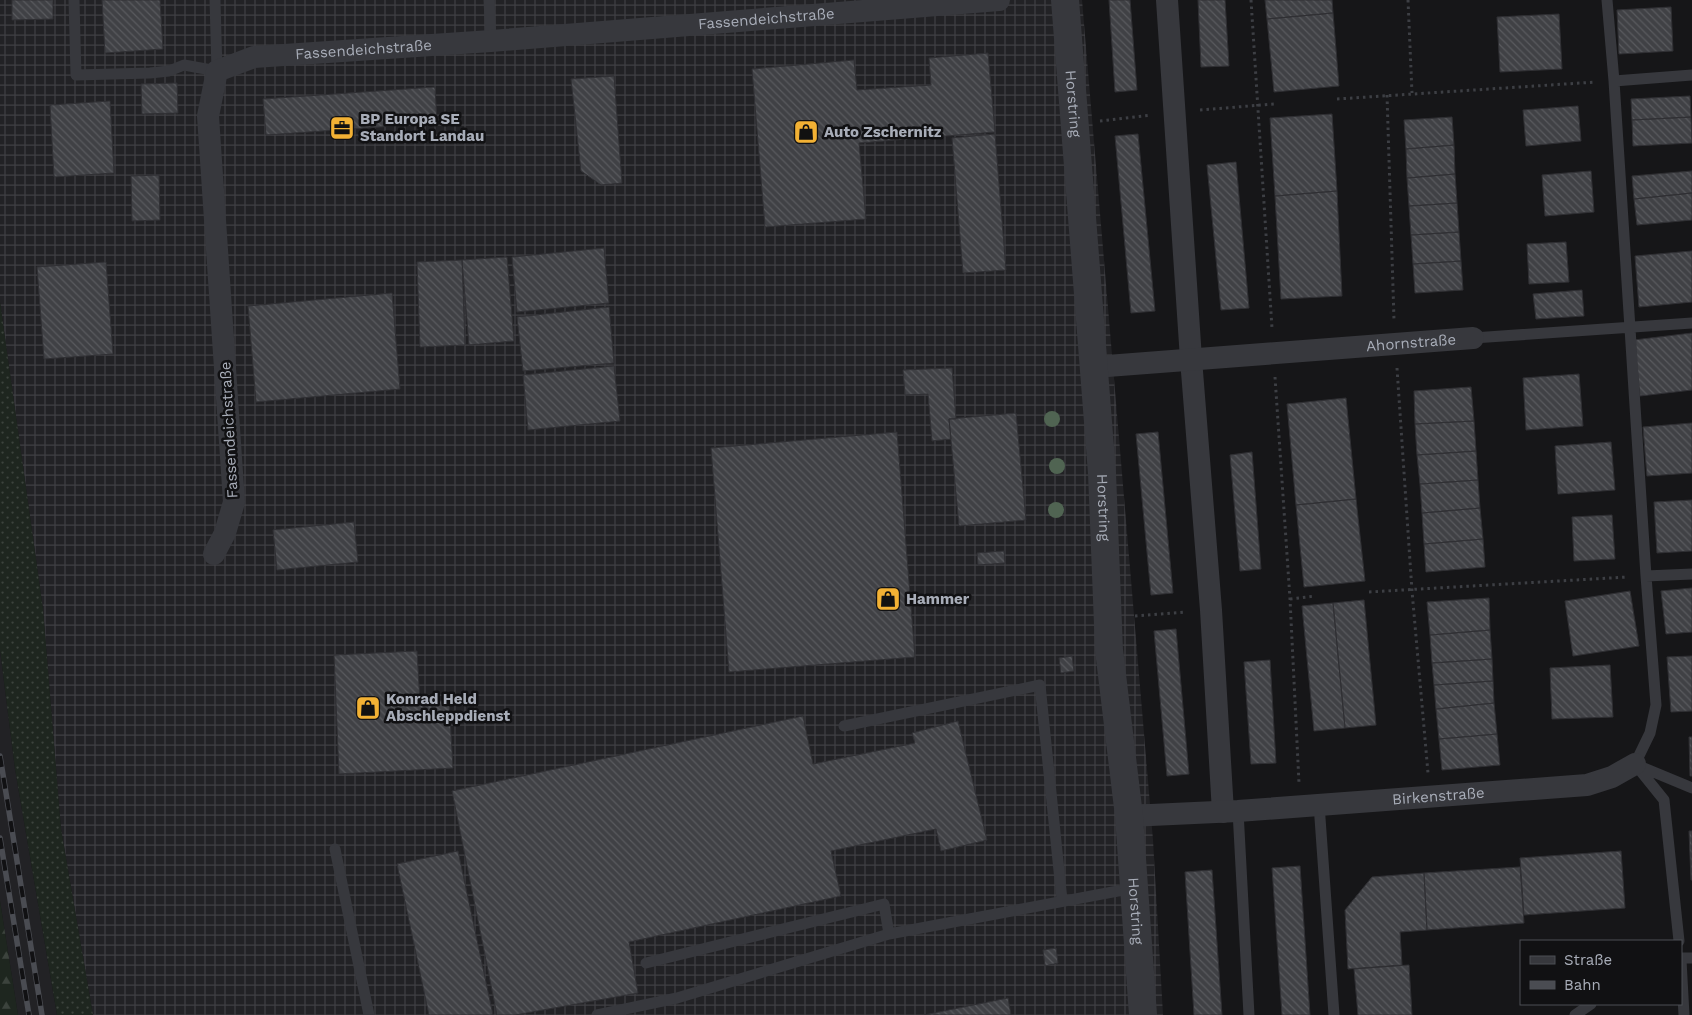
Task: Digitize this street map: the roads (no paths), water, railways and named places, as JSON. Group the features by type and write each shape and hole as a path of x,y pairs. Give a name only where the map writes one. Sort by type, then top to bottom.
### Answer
{"street":[{"name":"Fassendeichstraße","path":"214,554 225,533 234,502 208,116 217,71 254,57 491,42 944,2 999,0"},
{"name":"Horstring","path":"1065,0 1102,473 1107,619 1130,816 1143,1015"},
{"path":"1167,0 1191,359 1211,610 1231,812"},
{"name":"Ahornstraße","path":"1094,367 1473,338"},
{"name":"Birkenstraße","path":"1130,816 1231,812 1587,785 1612,777 1635,764"}],"lane":[{"path":"74,0 76,75 150,73 169,71 184,65 217,71 216,0"},
{"path":"489,0 491,42"},
{"path":"1607,0 1656,705 1650,733 1635,764"},
{"path":"1614,81 1692,75"},
{"name":"Ahornstraße","path":"1473,338 1692,323"},
{"path":"1646,576 1692,574"},
{"path":"844,726 1040,685 1062,900"},
{"path":"1635,764 1692,788"},
{"path":"1635,764 1664,800 1679,940"},
{"path":"1310,805 1334,1015"},
{"path":"1231,812 1249,1015"},
{"path":"335,848 369,1015"},
{"path":"597,1015 677,998 889,934 1062,900 1136,888"},
{"path":"646,963 884,904 889,934"},
{"path":"1682,978 1684,1015"},
{"path":"1574,1015 1589,1005"}],"railway":[{"path":"0,756 42,1015"},
{"path":"0,838 29,1015"}],"place":[{"name":"BP Europa SE Standort Landau","path":"342,128"},
{"name":"Auto Zschernitz","path":"806,132"},
{"name":"Hammer","path":"888,599"},
{"name":"Konrad Held Abschleppdienst","path":"368,708"}]}
